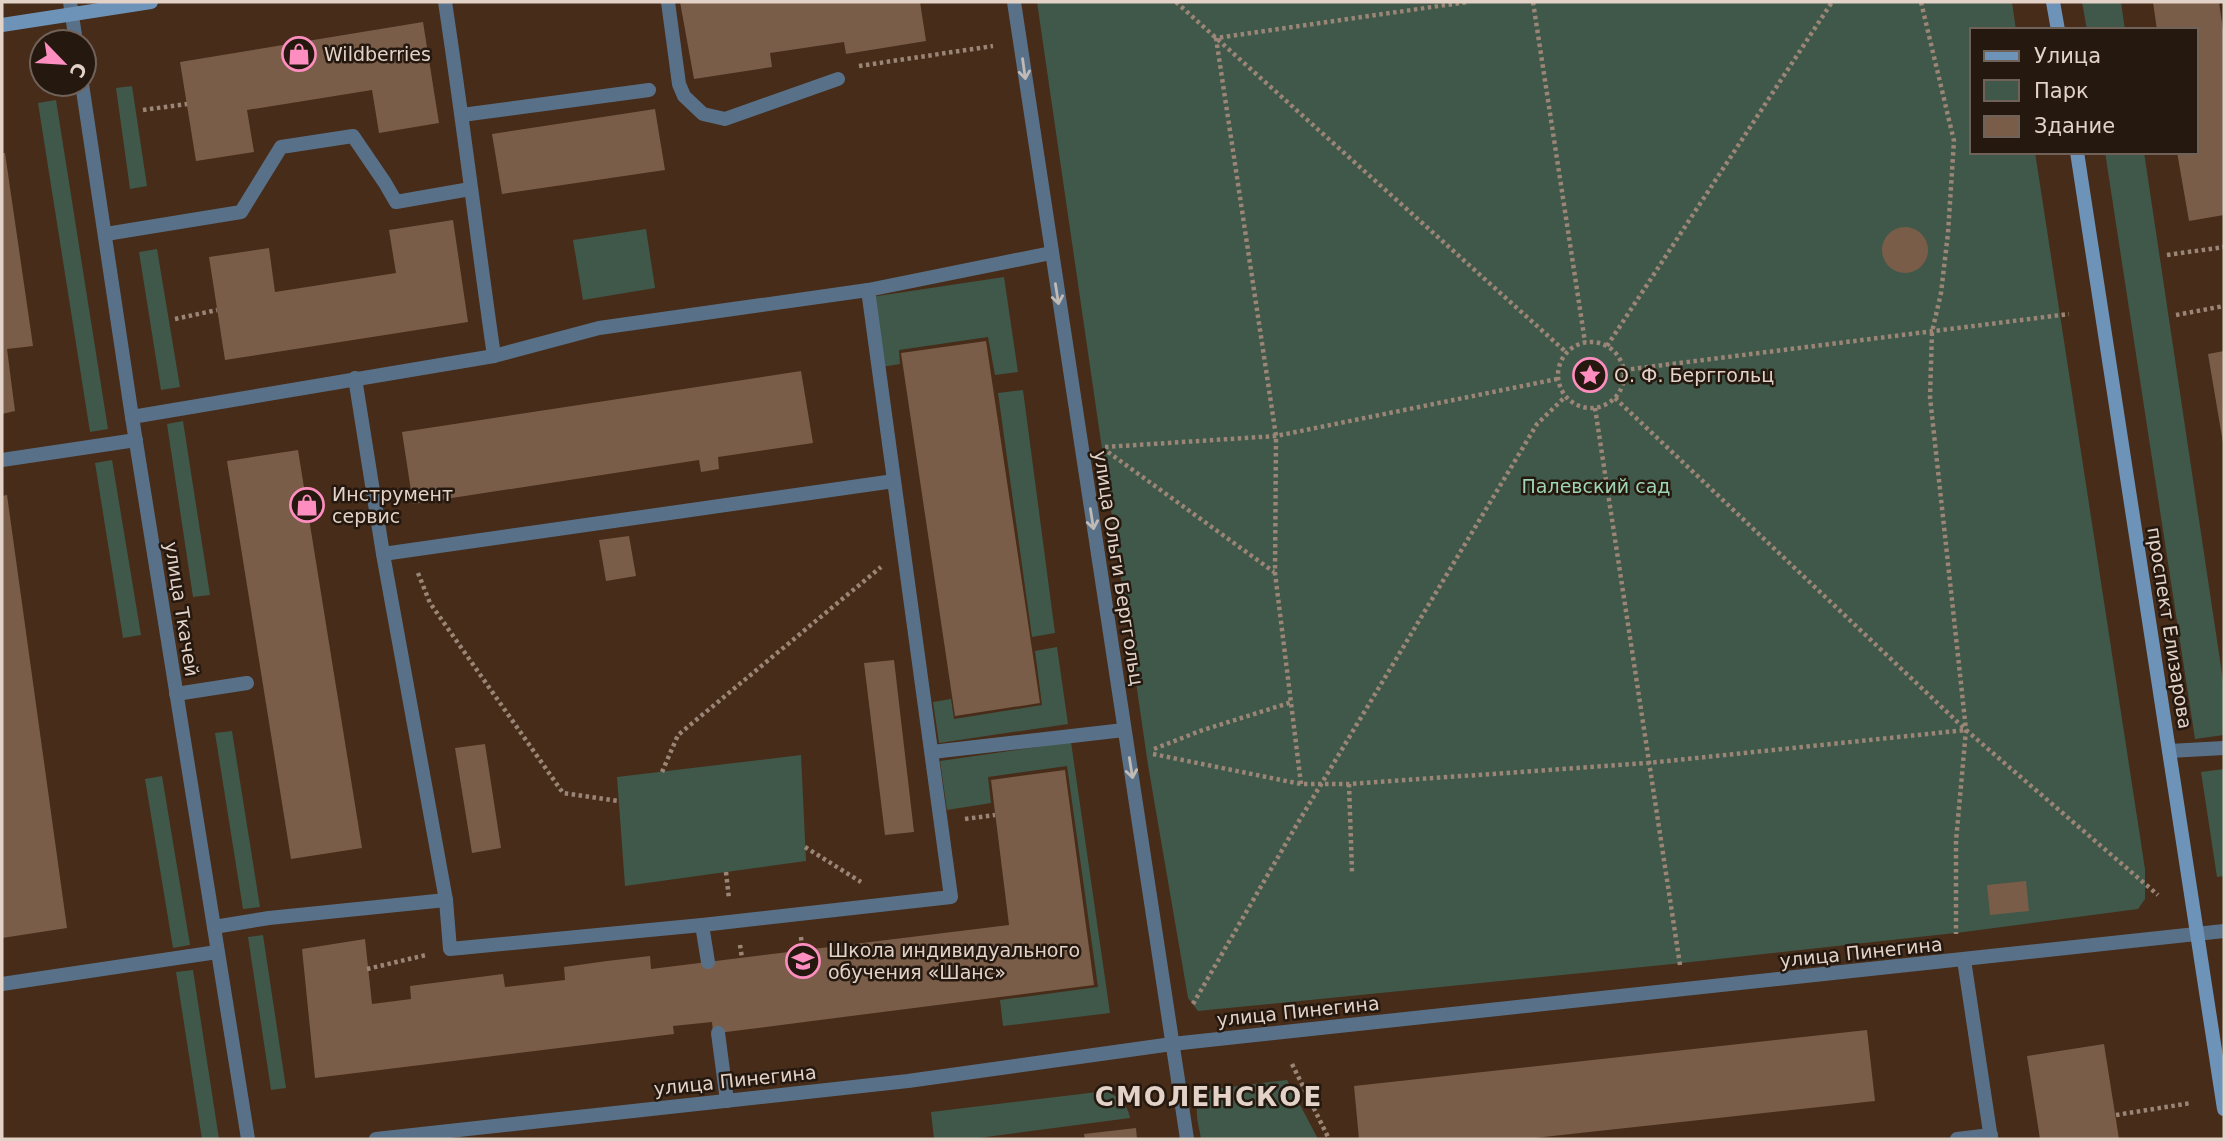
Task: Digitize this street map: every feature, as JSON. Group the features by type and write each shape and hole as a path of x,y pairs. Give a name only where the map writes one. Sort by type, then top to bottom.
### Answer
{"street":[{"path":"2,25 71,8 151,2"},
{"path":"445,2 494,356"},
{"path":"668,2 679,84 684,96 703,114 725,119 843,74"},
{"name":"улица Ольги Берггольц","path":"1014,2 1187,1139"},
{"path":"2053,2 2058,28"},
{"path":"71,8 74,28"},
{"path":"462,115 649,90"},
{"name":"улица Ткачей","path":"84,98 131,417 248,1139"},
{"path":"106,234 241,212 281,147 353,136 396,202 470,189"},
{"name":"проспект Елизарова","path":"2077,154 2224,1109"},
{"path":"131,417 494,356 599,328 868,290 1051,253"},
{"path":"355,378 383,554 446,900 450,949 702,925 951,897 868,290"},
{"path":"2,460 136,440"},
{"path":"383,554 894,481"},
{"path":"176,694 247,683"},
{"path":"932,752 1124,730"},
{"path":"2169,751 2224,748"},
{"path":"214,927 269,918 446,900"},
{"path":"702,925 708,962"},
{"name":"улица Пинегина","path":"376,1139 908,1081 1172,1044 2224,931"},
{"path":"2,984 217,951"},
{"path":"1957,1139 1991,1137 1964,960"},
{"path":"718,1033 727,1101"}],"path":[{"path":"1177,2 1566,352"},
{"path":"1216,38 1467,2"},
{"path":"1533,2 1585,342"},
{"path":"1607,346 1832,2"},
{"path":"1921,2 1954,141 1948,233 1941,293 1932,332 1930,397 1961,668 1965,730 1956,841 1956,937"},
{"path":"1216,38 1276,436 1275,573 1301,784"},
{"path":"843,74 993,46"},
{"path":"143,110 187,104"},
{"path":"2167,255 2224,247"},
{"path":"2176,315 2224,306"},
{"path":"175,319 217,310"},
{"path":"1624,370 2069,314"},
{"path":"1585,342 1597,342 1607,346 1621,361 1624,380 1615,398 1606,405 1595,408 1578,407 1565,397 1557,379 1560,360 1566,352 1585,342"},
{"path":"1275,573 1102,447 1276,436 1557,379"},
{"path":"1192,1006 1321,784 1537,424 1565,397"},
{"path":"1615,398 1965,730 2158,895"},
{"path":"1595,408 1680,969"},
{"path":"410,549 430,603 563,793 619,801"},
{"path":"662,772 678,735 904,549"},
{"path":"1292,702 1200,731 1147,752 1301,784 1349,784 1648,763 1965,730"},
{"path":"1349,784 1352,872"},
{"path":"805,847 894,903"},
{"path":"368,969 450,949"},
{"path":"1292,1064 1329,1139"},
{"path":"2116,1115 2191,1103"}],"green space":[{"name":"Палевский сад","path":"1037,2 2012,2 2016,28 1970,28 1970,154 2035,154 2145,869 2145,899 2138,909 1964,932 1673,964 1198,1011 1188,998 1148,765"},
{"path":"2082,2 2121,2 2125,28 2087,28"},
{"path":"132,86 147,186 130,189 116,88"},
{"path":"56,100 108,429 90,432 38,103"},
{"path":"2105,154 2144,154 2224,687 2224,735 2195,739"},
{"path":"646,229 655,288 583,300 573,240"},
{"path":"157,249 180,387 161,390 139,252"},
{"path":"1004,277 1018,372 995,375 988,337 899,350 900,364 881,367 871,297"},
{"path":"1023,390 1055,633 1032,637 998,393"},
{"path":"183,421 210,595 193,597 167,424"},
{"path":"112,460 141,635 123,638 95,463"},
{"path":"1057,647 1068,724 939,743 933,702 951,699 954,719 1042,705 1035,651"},
{"path":"232,731 260,907 243,909 215,733"},
{"path":"1071,742 1110,1013 1003,1026 1000,1000 1098,987 1067,766 988,777 991,803 947,810 940,761"},
{"path":"801,755 806,861 625,886 617,777"},
{"path":"2224,769 2224,876 2217,877 2201,772"},
{"path":"162,776 190,945 173,948 145,779"},
{"path":"263,935 286,1088 271,1090 248,937"},
{"path":"193,970 219,1139 202,1139 176,972"},
{"path":"1287,1080 1318,1139 1201,1139 1197,1106 1206,1090"},
{"path":"1106,1091 1122,1101 1130,1118 971,1139 934,1139 931,1112"}],"building":[{"path":"680,2 920,2 926,41 846,54 844,42 770,53 772,67 694,79"},
{"path":"2153,2 2219,2 2224,37 2224,215 2189,221 2177,154 2198,154 2198,28 2157,28"},
{"path":"423,22 439,123 379,133 372,90 247,110 254,152 196,161 180,62"},
{"path":"655,109 665,170 502,194 492,134"},
{"path":"2,153 5,153 33,346 7,349 15,411 2,414"},
{"path":"453,220 468,322 225,360 209,257 269,248 275,292 396,273 389,230"},
{"path":"1905,227 1921,234 1928,250 1921,266 1905,273 1889,266 1882,250 1889,234"},
{"path":"986,341 1040,703 955,716 901,353"},
{"path":"2224,351 2224,443 2223,443 2208,354"},
{"path":"801,371 813,443 718,457 719,469 701,472 699,460 413,504 402,432"},
{"path":"298,450 362,848 291,859 227,461"},
{"path":"7,495 67,928 2,938 2,496"},
{"path":"629,536 636,576 606,581 599,540"},
{"path":"894,660 914,832 885,835 864,663"},
{"path":"485,744 501,848 472,853 455,748"},
{"path":"1065,770 1094,985 718,1033 713,1033 712,1022 673,1026 674,1034 315,1078 302,949 365,939 372,1004 411,999 410,986 503,974 505,987 565,980 564,967 607,961 650,956 651,969 1009,925 991,780"},
{"path":"2026,881 2029,911 1990,915 1987,885"},
{"path":"1867,1030 1875,1101 1525,1139 1359,1139 1354,1086"},
{"path":"2104,1044 2119,1139 2040,1139 2027,1056"},
{"path":"1136,1128 1137,1139 1085,1139 1084,1134"}],"place":[{"name":"Wildberries","path":"299,54"},
{"name":"О. Ф. Берггольц","path":"1590,375"},
{"name":"Инструмент сервис","path":"307,505"},
{"name":"Школа индивидуального обучения «Шанс»","path":"803,961"}],"district":[{"name":"СМОЛЕНСКОЕ","path":"1209,1097"}]}
